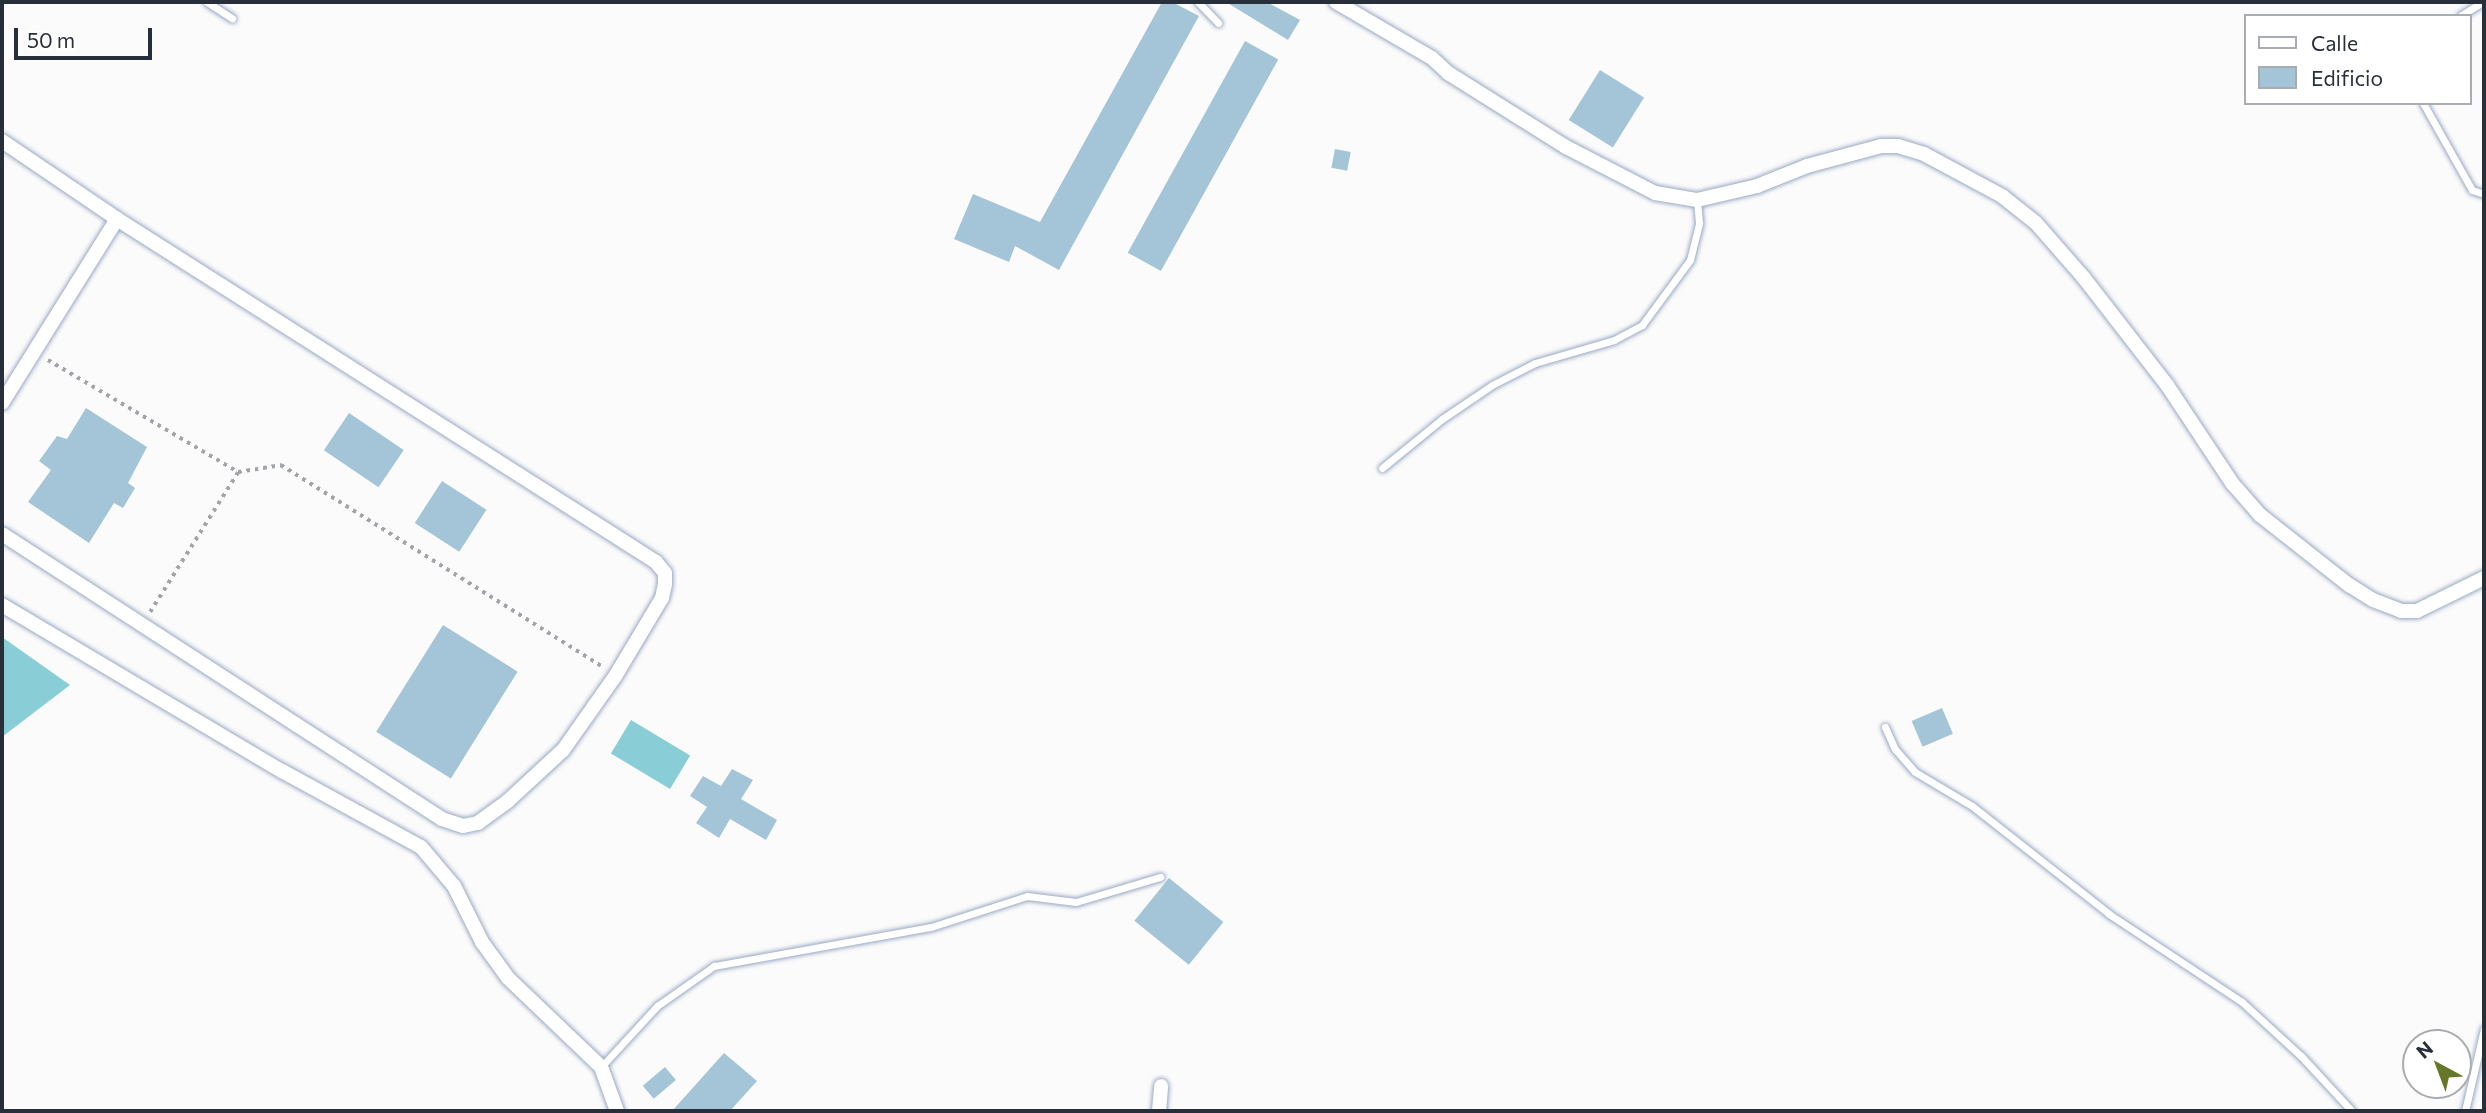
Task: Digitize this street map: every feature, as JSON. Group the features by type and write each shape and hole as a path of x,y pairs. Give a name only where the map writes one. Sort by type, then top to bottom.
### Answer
{"street":[{"path":"1336,2 1432,58 1458,79 1566,147 1655,192 1697,200 1757,186 1807,166 1870,148 1898,146 1924,154 2002,196 2036,223 2084,278 2167,385 2232,483 2260,515 2349,585 2391,608 2417,611 2484,578"},
{"path":"2,141 117,219 662,568 665,584 662,598 616,675 563,750 508,801 478,823 463,826 442,819 2,534"},
{"path":"2,403 117,219"},
{"path":"2,605 282,771 421,847 454,886 482,942 508,978 545,1017 601,1067 617,1111"},
{"path":"1159,1111 1161,1086"}],"lane":[{"path":"207,2 232,18"},
{"path":"1198,2 1218,23"},
{"path":"2463,14 2482,2"},
{"path":"2424,105 2472,190 2484,194"},
{"path":"1382,468 1442,419 1492,385 1535,363 1614,340 1642,325 1690,260 1699,223 1697,200"},
{"path":"1885,727 1895,749 1915,772 1972,806 2109,914 2242,1002 2301,1056 2352,1111"},
{"path":"601,1067 657,1006 714,967 931,927 1027,896 1076,902 1160,877"},
{"path":"2465,1111 2484,1029"}],"path":[{"path":"33,351 238,472 281,465 616,675"},
{"path":"142,625 238,472"}],"water":[{"path":"2,637 70,685 2,737"},
{"path":"631,720 690,756 670,789 611,753"}],"building":[{"path":"1162,2 1172,2 1199,16 1059,270 1015,246 1009,262 954,239 973,194 1040,222"},
{"path":"1226,2 1267,2 1300,20 1288,40"},
{"path":"1245,41 1278,59 1161,271 1128,253"},
{"path":"1600,70 1644,98 1613,148 1569,120"},
{"path":"1335,149 1351,152 1347,171 1331,168"},
{"path":"86,408 147,447 128,483 135,488 123,508 114,503 89,543 28,502 51,470 39,461 57,436 67,439"},
{"path":"349,413 404,450 379,487 324,450"},
{"path":"442,481 486,510 459,552 415,523"},
{"path":"443,625 518,672 451,778 376,732"},
{"path":"1942,708 1953,734 1923,747 1912,721"},
{"path":"732,769 753,780 741,799 777,820 766,840 730,819 719,838 696,823 707,807 690,796 703,776 721,786"},
{"path":"1169,878 1223,922 1189,965 1134,921"},
{"path":"724,1053 757,1081 730,1111 672,1111"},
{"path":"665,1067 676,1080 654,1099 643,1086"}]}
